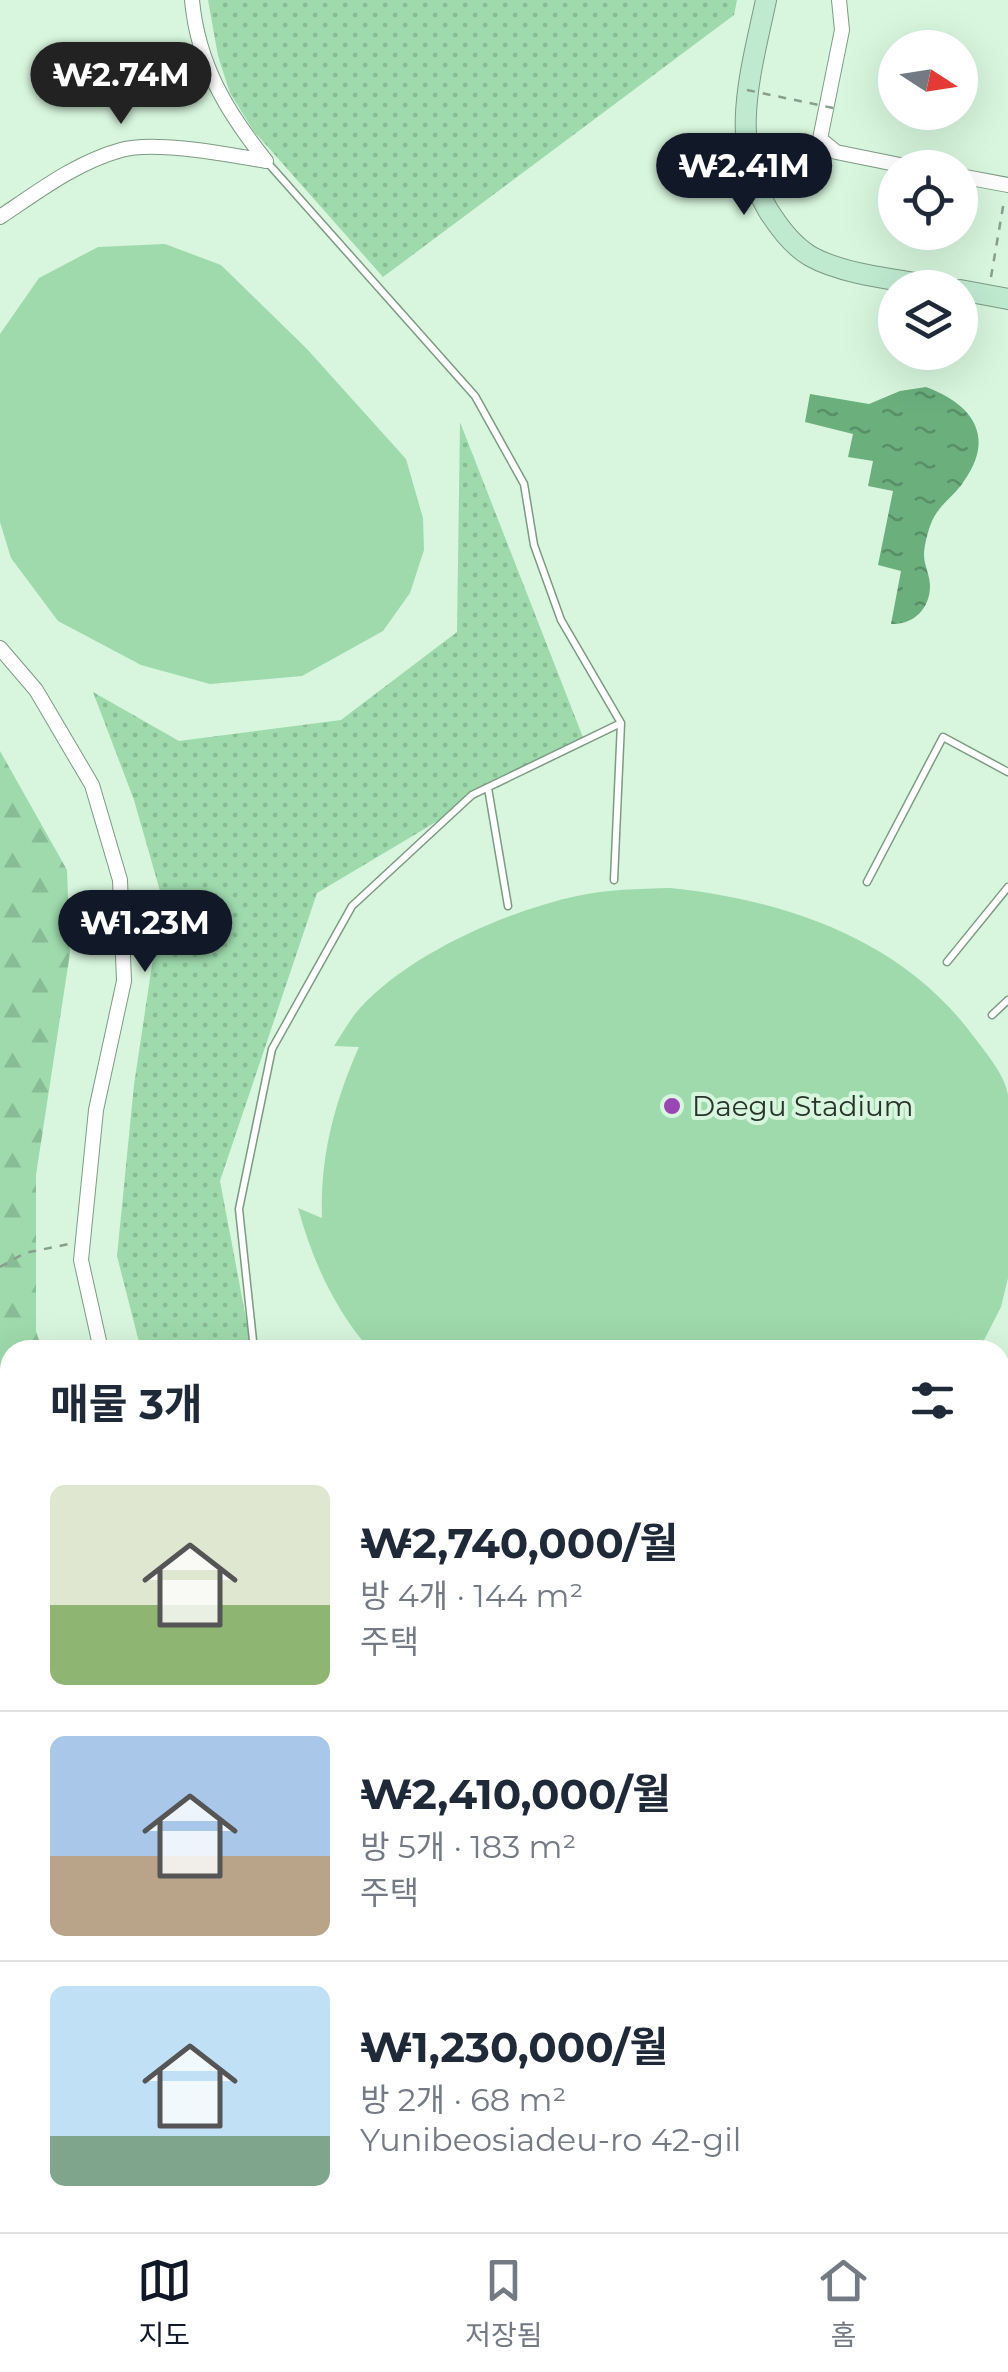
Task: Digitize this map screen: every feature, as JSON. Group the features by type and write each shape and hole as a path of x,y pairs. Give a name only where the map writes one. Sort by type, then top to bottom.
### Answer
{"main road":[{"path":"766,0 747,90 744,131 749,168 778,226 809,256 878,276"}],"street":[{"path":"192,0 201,44 221,101 266,161"},
{"path":"839,0 842,30 820,139 836,152 878,161"},
{"path":"0,216 66,172 124,148 190,149 266,161"},
{"path":"978,179 1007,185"},
{"path":"0,648 36,690 92,785 120,880 124,981 96,1110 80,1260 99,1340"}],"lane":[{"path":"266,161 475,396 524,484 534,545 562,620 621,723 614,880"},
{"path":"253,1340 239,1209 272,1048 352,906 472,795 621,723"},
{"path":"866,882 943,737 1008,772"},
{"path":"488,788 508,906"},
{"path":"947,962 1008,887"},
{"path":"992,1015 1008,1000"}],"path":[{"path":"747,90 838,109"},
{"path":"998,297 1007,185"},
{"path":"0,1267 25,1253 82,1242"}],"green space":[{"path":"208,0 737,0 734,15 383,277 253,130 230,93 218,56"},
{"path":"165,244 221,265 307,349 406,459 423,518 424,550 410,593 383,631 302,676 210,684 141,665 58,621 11,558 0,522 0,334 39,278 98,247"},
{"path":"460,422 584,740 483,794 317,893 220,1181 250,1340 138,1340 117,1256 134,1085 162,898 134,800 93,692 179,741 341,720 457,632"},
{"path":"0,751 67,870 70,953 36,1175 39,1340 0,1340"},
{"name":"Daegu Stadium","path":"670,888 713,894 798,915 838,930 912,974 945,1003 974,1037 994,1064 1008,1095 1008,1278 1001,1307 984,1340 362,1340 335,1301 298,1208 322,1218 323,1173 330,1131 359,1047 334,1046 360,1008 381,988 432,953 520,912 612,891"}],"water":[{"path":"926,387 967,412 978,436 978,450 964,481 932,521 924,555 930,582 927,602 913,618 891,624 901,571 878,565 893,491 868,486 873,461 848,457 853,434 805,422 810,394 869,404 900,391"}],"place":[{"name":"Daegu Stadium","path":"672,1106"}]}
